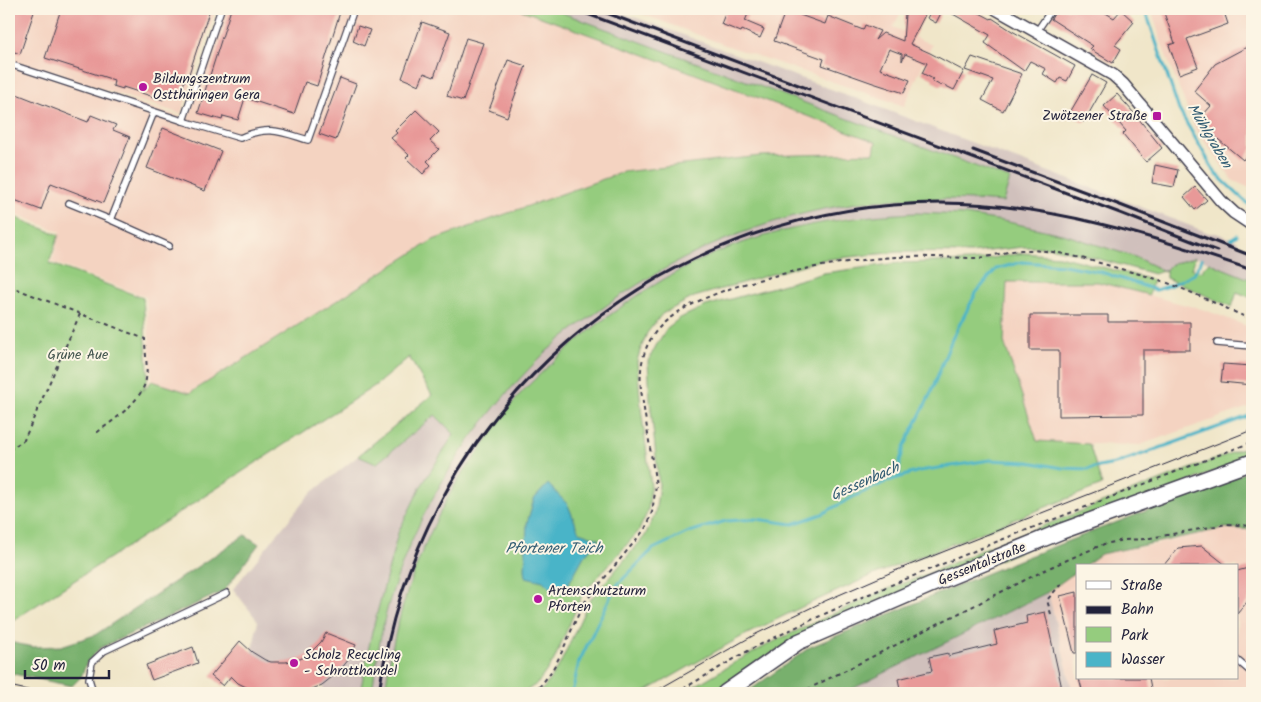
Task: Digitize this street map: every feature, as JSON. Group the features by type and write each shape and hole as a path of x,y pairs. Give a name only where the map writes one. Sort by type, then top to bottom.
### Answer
{"main road":[{"name":"Gessentalstraße","path":"725,693 798,642 1062,531 1252,462"}],"street":[{"path":"996,9 1113,75 1123,84 1221,201 1234,213 1252,225"}],"lane":[{"path":"183,121 221,9"},
{"path":"9,64 240,138 252,132 263,130 275,131 308,140 354,9"},
{"path":"1037,31 1052,9"},
{"path":"111,220 154,112"},
{"path":"69,203 169,246"},
{"path":"1218,343 1252,346"},
{"path":"98,693 93,692 88,679 92,662 104,651 227,593"},
{"path":"1238,661 1252,673"}],"path":[{"path":"533,693 541,686 557,663 584,603 649,521 656,486 641,390 642,360 645,350 657,330 671,317 688,307 708,297 740,286 822,267 899,257 980,258 1022,250 1047,250 1070,254 1164,282 1195,293 1252,320"},
{"path":"9,286 145,340 146,381 141,392 127,409 95,434"},
{"path":"9,450 24,440 80,314"},
{"path":"800,693 1051,567 1104,544 1124,540 1145,539 1227,524 1252,526"},
{"path":"1051,614 1047,600 1061,584"}],"shaded area":[{"name":"Bildungszentrum Ostthüringen Gera","path":"9,9 216,9 181,114 9,60"},
{"path":"225,9 519,9 877,142 874,153 760,156 623,172 433,240 190,393 152,381 146,297 52,262 60,232 9,211 9,63 188,119"},
{"path":"552,9 612,9 847,95 1209,233 1216,233 1238,241 1237,244 1252,250 1252,280 1195,257 1170,265 1166,270 1162,270 1135,257 1066,235 965,215 916,213 844,218 796,227 737,245 703,259 635,297 602,321 561,355 522,392 501,418 453,487 433,527 406,593 398,622 385,693 372,693 380,637 398,576 410,545 445,477 489,414 514,384 548,350 582,322 617,297 676,262 719,241 794,216 839,206 880,201 928,198 1003,202 1009,179"},
{"path":"629,9 903,9 893,27 932,45 904,106 728,46"},
{"path":"1151,9 1252,9 1252,189 1232,180 1195,128 1164,50"},
{"path":"1007,282 1098,282 1205,310 1252,328 1252,406 1140,445 1037,441 1004,342"},
{"path":"435,415 454,433 420,488 371,636 361,688 354,693 325,693 322,685 298,693 263,693 238,683 231,676 252,652 258,621 233,589 309,495 358,456 376,464"},
{"path":"1226,528 1252,530 1252,693 1073,693 1048,592 1076,572 1076,680 1238,680 1238,564 1087,564 1101,554 1153,545"},
{"path":"1048,592 1073,693 844,693"}],"green space":[{"name":"Grüne Aue","path":"519,9 552,9 1010,179 1003,202 900,199 839,206 774,222 742,233 681,260 623,294 565,336 520,378 495,407 472,437 431,501 414,535 388,606 380,638 372,693 358,693 361,688 371,636 398,533 420,488 454,434 435,415 376,464 358,456 432,395 409,357 376,385 9,623 9,215 59,235 49,263 143,298 148,372 143,391 152,381 190,393 433,240 623,172 760,156 874,153 876,142"},
{"path":"916,213 965,215 1066,235 1135,257 1162,270 1166,270 1154,274 1048,247 1023,247 971,253 898,252 820,260 694,297 662,314 647,333 637,361 651,486 648,511 638,532 582,595 554,660 538,683 523,693 385,693 400,614 408,588 439,514 452,490 516,398 570,347 651,287 680,270 739,244 783,231 826,222 870,216"},
{"path":"1023,253 1059,256 1153,280 1149,295 1098,282 1007,282 1004,342 1037,441 1089,444 1102,485 873,575 806,605 741,637 643,693 536,693 544,688 560,664 589,601 645,536 655,514 659,485 648,361 667,328 680,318 706,306 824,273 898,263 972,261"},
{"path":"1195,257 1192,269 1201,271 1209,262 1252,280 1252,298 1237,292 1232,307 1166,278 1166,270 1170,265"},
{"path":"1252,445 1252,456 772,653 717,693 683,693 779,639 878,593 988,547"},
{"path":"1252,470 1252,530 1226,528 1101,554 1087,564 1076,564 1076,572 1048,592 844,693 746,693 810,647 1019,560"},
{"path":"245,535 259,544 224,591 100,648 87,662 81,677 72,686 9,673 9,642 33,647 61,646 95,635"}],"water":[{"name":"Pfortener Teich","path":"548,484 568,505 579,532 599,539 584,556 564,592 557,595 543,581 526,577 525,569 527,523 534,499"}],"building":[{"path":"11,9 35,9 20,54 9,50 9,17"},
{"name":"Bildungszentrum Ostthüringen Gera","path":"61,9 210,9 180,97 175,95 174,98 165,95 163,100 123,87 123,89 113,86 114,80 45,58"},
{"path":"231,9 341,9 317,86 305,82 294,114 245,98 238,120 223,116 222,120 198,113"},
{"path":"727,9 750,9 745,21 764,29 760,38 721,24"},
{"path":"786,9 803,9 800,15 825,24 828,16 863,30 865,25 880,31 875,40 883,33 903,41 905,14 912,9 928,9 910,44 964,71 954,90 942,84 941,86 922,73 927,63 905,54 902,61 902,54 889,49 880,69 910,80 904,93 873,83 822,65 824,59 774,41"},
{"path":"932,9 943,9 936,23 927,18"},
{"path":"944,9 972,9 992,18 1075,66 1067,81 1060,78 1057,83 1043,74 1046,69 1030,61 1024,71 985,43 990,35"},
{"path":"1057,9 1099,9 1114,18 1121,10 1134,22 1115,45 1121,49 1113,63 1090,49 1093,46 1051,19"},
{"path":"1175,9 1223,9 1228,24 1187,39 1198,67 1179,74 1169,45 1175,43 1164,13"},
{"path":"422,22 450,32 434,77 424,73 419,85 402,78"},
{"path":"358,26 370,30 364,46 353,41"},
{"path":"466,38 483,43 463,101 447,96"},
{"path":"1252,42 1252,148 1243,160 1207,130 1202,116 1211,106 1194,91 1215,64 1245,48"},
{"path":"972,57 1022,74 1003,111 982,100 993,80 965,70"},
{"path":"508,60 526,66 507,117 489,110"},
{"path":"1092,75 1106,83 1084,122 1069,114"},
{"path":"340,78 356,84 336,140 319,134"},
{"path":"9,91 88,122 91,115 116,125 113,130 130,137 103,203 51,183 41,210 9,198"},
{"path":"1117,94 1162,148 1146,162 1123,134 1126,131 1104,106"},
{"path":"416,110 439,132 430,141 439,149 427,161 431,165 423,174 406,158 409,155 391,138 397,133 395,131"},
{"path":"163,128 221,151 205,191 147,168"},
{"path":"1155,165 1178,170 1174,187 1152,183"},
{"path":"1195,187 1207,200 1195,210 1184,197"},
{"path":"1030,315 1108,315 1108,322 1190,322 1190,350 1143,350 1143,415 1059,416 1059,350 1030,350"},
{"path":"1223,364 1252,366 1252,385 1221,382"},
{"path":"1202,546 1224,564 1165,564 1178,548"},
{"path":"1252,567 1252,596 1238,613 1238,571"},
{"path":"1076,592 1076,653 1074,653 1060,596"},
{"path":"1045,612 1063,693 901,693 898,679 932,671 929,657 948,653 948,656 997,644 994,631 1027,623 1026,616"},
{"name":"Scholz Recycling - Schrotthandel","path":"326,633 356,645 341,669 322,685 305,692 263,693 238,683 231,676 223,686 211,676 240,641 265,660 286,662 308,655 321,642"},
{"path":"193,647 198,663 152,680 146,665"},
{"path":"1080,680 1149,680 1152,693 1083,693"}],"waterway":[{"name":"Mühlgraben","path":"1145,9 1179,110 1216,174 1252,206"},
{"path":"1231,239 1237,235"},
{"path":"899,477 900,461 904,447 930,395 952,339 976,293 996,269 1022,262 1064,265 1101,272 1156,290 1194,274 1202,259"},
{"name":"Gessenbach","path":"572,693 579,662 615,587 653,549 689,532 726,521 756,519 793,524 822,514 888,481 919,471 990,460 1088,469 1115,464 1252,415"}],"tram line":[{"path":"652,693 756,634 825,601 892,572 1252,430"},
{"path":"9,686 41,693"}],"railway":[{"path":"574,9 1217,251"},
{"path":"596,9 809,89"},
{"path":"973,150 1252,256"},
{"path":"379,693 402,591 443,497 498,414 567,342 648,284 738,240 837,212 941,203 981,204 1060,215 1100,224 1176,245 1252,270"}],"place":[{"name":"Bildungszentrum Ostthüringen Gera","path":"143,87"},
{"name":"Zwötzener Straße","path":"1157,116"},
{"name":"Artenschutzturm Pforten","path":"538,599"},
{"name":"Scholz Recycling - Schrotthandel","path":"294,663"}]}
